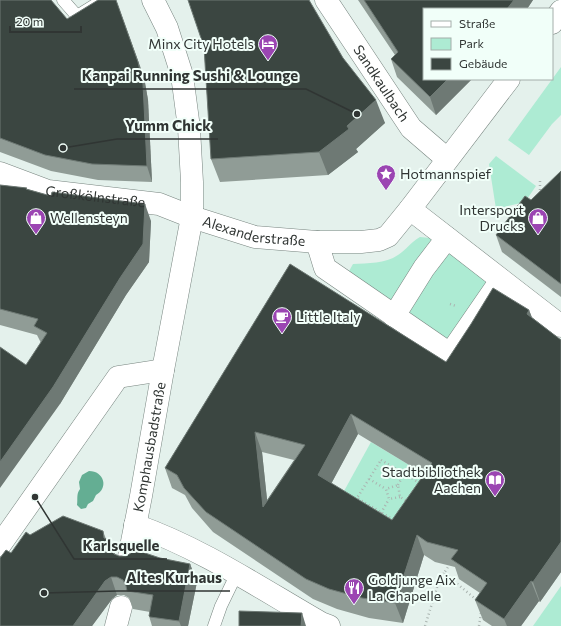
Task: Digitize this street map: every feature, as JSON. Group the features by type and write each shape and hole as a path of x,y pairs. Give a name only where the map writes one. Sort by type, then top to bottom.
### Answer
{"street":[{"name":"Komphausbadstraße","path":"128,562 192,217 189,128 182,76 168,28 153,0"},
{"name":"Sandkaulbach","path":"326,0 411,128 447,159"},
{"path":"553,22 561,11"},
{"name":"Alexanderstraße","path":"192,217 255,237 317,242 361,242 379,240 388,236 410,209 508,80"},
{"name":"Großkölnstraße","path":"0,173 48,191 159,204 192,217"},
{"path":"410,209 561,326"},
{"path":"394,316 424,268 447,238"},
{"name":"Alexanderstraße","path":"317,242 325,268 450,354 501,280"},
{"name":"Komphausbadstraße","path":"0,545 118,377 163,370"},
{"path":"135,525 160,534 237,574 321,624 329,626"}],"lane":[{"path":"63,0 77,16 103,0"},
{"path":"214,626 221,606 237,574"}],"path":[{"path":"540,180 540,194"},
{"path":"381,460 404,474 428,488 404,526 358,498 381,460"},
{"path":"400,498 398,485 404,474"},
{"path":"369,479 386,489 389,500 381,513"},
{"path":"386,489 398,485"},
{"path":"389,500 400,498 421,510"},
{"path":"425,626 439,581 453,558"},
{"path":"444,573 483,605"},
{"path":"479,626 482,612"}],"green space":[{"path":"561,67 561,115 552,124 529,155 508,140"},
{"path":"496,156 536,186 525,202 496,209 489,164"},
{"path":"420,237 430,238 489,282 447,340 348,273 353,264 376,262 393,258"},
{"path":"371,442 439,483 399,540 338,502"},
{"path":"561,586 561,626 533,626"}],"shaded area":[{"path":"89,471 98,474 103,480 103,484 100,492 96,495 93,501 88,504 86,508 81,509 77,505 80,489 79,482 82,475"}],"building":[{"path":"0,0 51,0 67,19 98,0 116,0 138,62 143,84 147,166 92,164 45,155 0,138"},
{"path":"188,0 309,0 343,58 376,100 347,126 349,129 319,152 211,159 204,47"},
{"path":"364,0 514,0 508,8 423,8 423,80 447,80 430,97 391,59 398,52"},
{"name":"Intersport Drucks","path":"561,171 561,284 496,235 525,196 531,200"},
{"path":"0,185 27,188 26,189 51,196 52,192 145,204 143,244 120,278 53,387 0,462 0,347 26,365 47,333 34,326 38,319 0,309"},
{"path":"290,264 446,362 493,288 529,310 527,314 561,340 561,542 533,582 531,581 504,619 475,600 487,583 451,559 458,550 427,542 417,535 395,603 362,598 329,589 306,579 206,512 184,488 177,475 165,468","holes":["351,414 432,463 392,520 318,475","255,432 305,445 263,507"]},
{"path":"63,516 103,531 104,538 110,540 110,549 114,554 119,556 126,556 131,553 133,549 160,558 190,564 179,621 150,617 153,595 127,591 123,580 117,577 111,577 105,581 73,626 0,626 0,558 6,550 11,553 26,532 30,535"},
{"path":"239,611 302,613 301,626 239,626"}],"place":[{"name":"Minx City Hotels","path":"268,61"},
{"name":"Kanpai Running Sushi & Lounge","path":"357,114"},
{"name":"Yumm Chick","path":"63,148"},
{"name":"Hotmannspief","path":"386,191"},
{"name":"Wellensteyn","path":"36,235"},
{"name":"Intersport Drucks","path":"538,235"},
{"name":"Little Italy","path":"282,334"},
{"name":"Karlsquelle","path":"35,497"},
{"name":"Stadtbibliothek Aachen","path":"495,497"},
{"name":"Altes Kurhaus","path":"44,593"},
{"name":"Goldjunge Aix La Chapelle","path":"354,605"}]}
